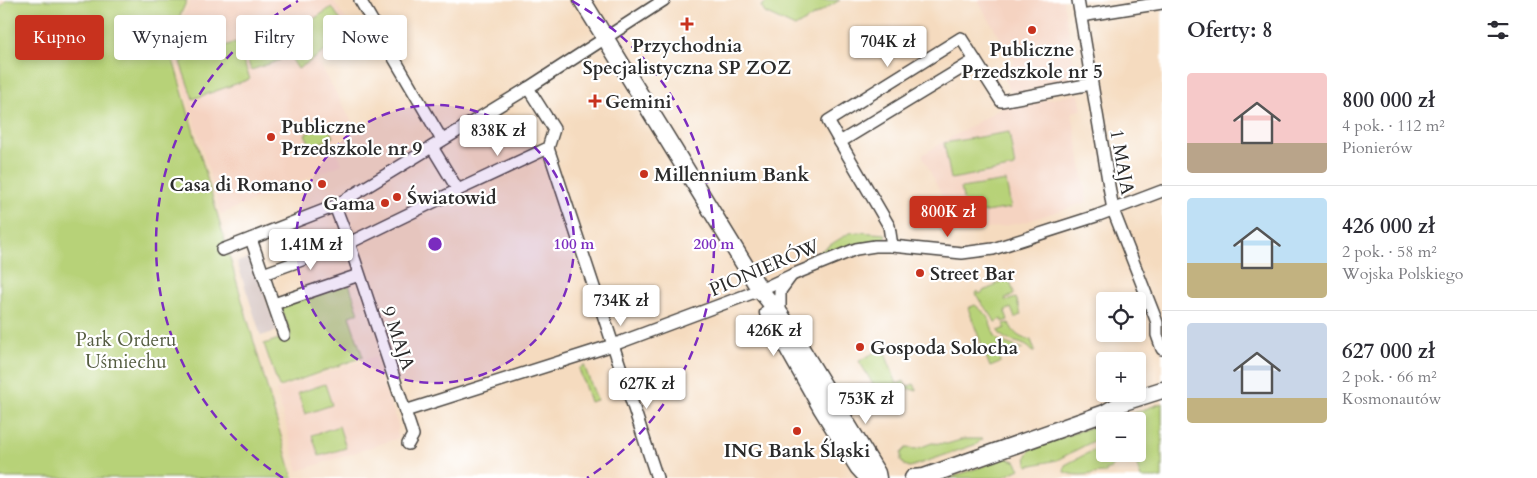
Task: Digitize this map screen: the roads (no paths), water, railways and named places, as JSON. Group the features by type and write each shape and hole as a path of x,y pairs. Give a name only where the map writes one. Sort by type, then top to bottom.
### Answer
{"street":[{"path":"360,0 442,140"},
{"path":"582,0 760,290 780,314 877,473 878,478"},
{"name":"1 MAJA","path":"1078,0 1113,210 1160,326 1157,335 1162,349"},
{"path":"222,250 335,206 528,88 662,1"},
{"path":"1081,16 1162,2"},
{"path":"892,246 889,226 828,121 961,38 1001,101 1091,84"},
{"path":"840,142 975,60"},
{"path":"528,88 554,130 548,148 656,478"},
{"path":"432,147 458,190"},
{"path":"263,274 349,243 548,148"},
{"name":"PIONIERÓW","path":"405,411 613,345 760,290 856,249 892,246 962,253 993,249 1162,192"},
{"name":"9 MAJA","path":"335,206 405,411 412,435 408,444"},
{"path":"251,239 284,335"},
{"path":"274,304 360,275"},
{"path":"780,314 780,291 792,275"},
{"path":"760,290 770,320 862,474"},
{"path":"1107,412 1124,402 1162,390"},
{"path":"1127,412 1162,402"},
{"path":"913,478 924,478 1096,416"}],"place":[{"name":"Przychodnia Specjalistyczna SP ZOZ","path":"687,24"},
{"name":"Publiczne Przedszkole nr 5","path":"1032,30"},
{"name":"Gemini","path":"595,101"},
{"name":"Publiczne Przedszkole nr 9","path":"271,137"},
{"name":"Millennium Bank","path":"644,174"},
{"name":"Casa di Romano","path":"322,184"},
{"name":"Światowid","path":"397,197"},
{"name":"Gama","path":"385,203"},
{"name":"Street Bar","path":"920,273"},
{"name":"Gospoda Solocha","path":"860,347"},
{"name":"ING Bank Śląski","path":"797,431"}],"park label":[{"name":"Park Orderu Uśmiechu","path":"126,350"}]}
